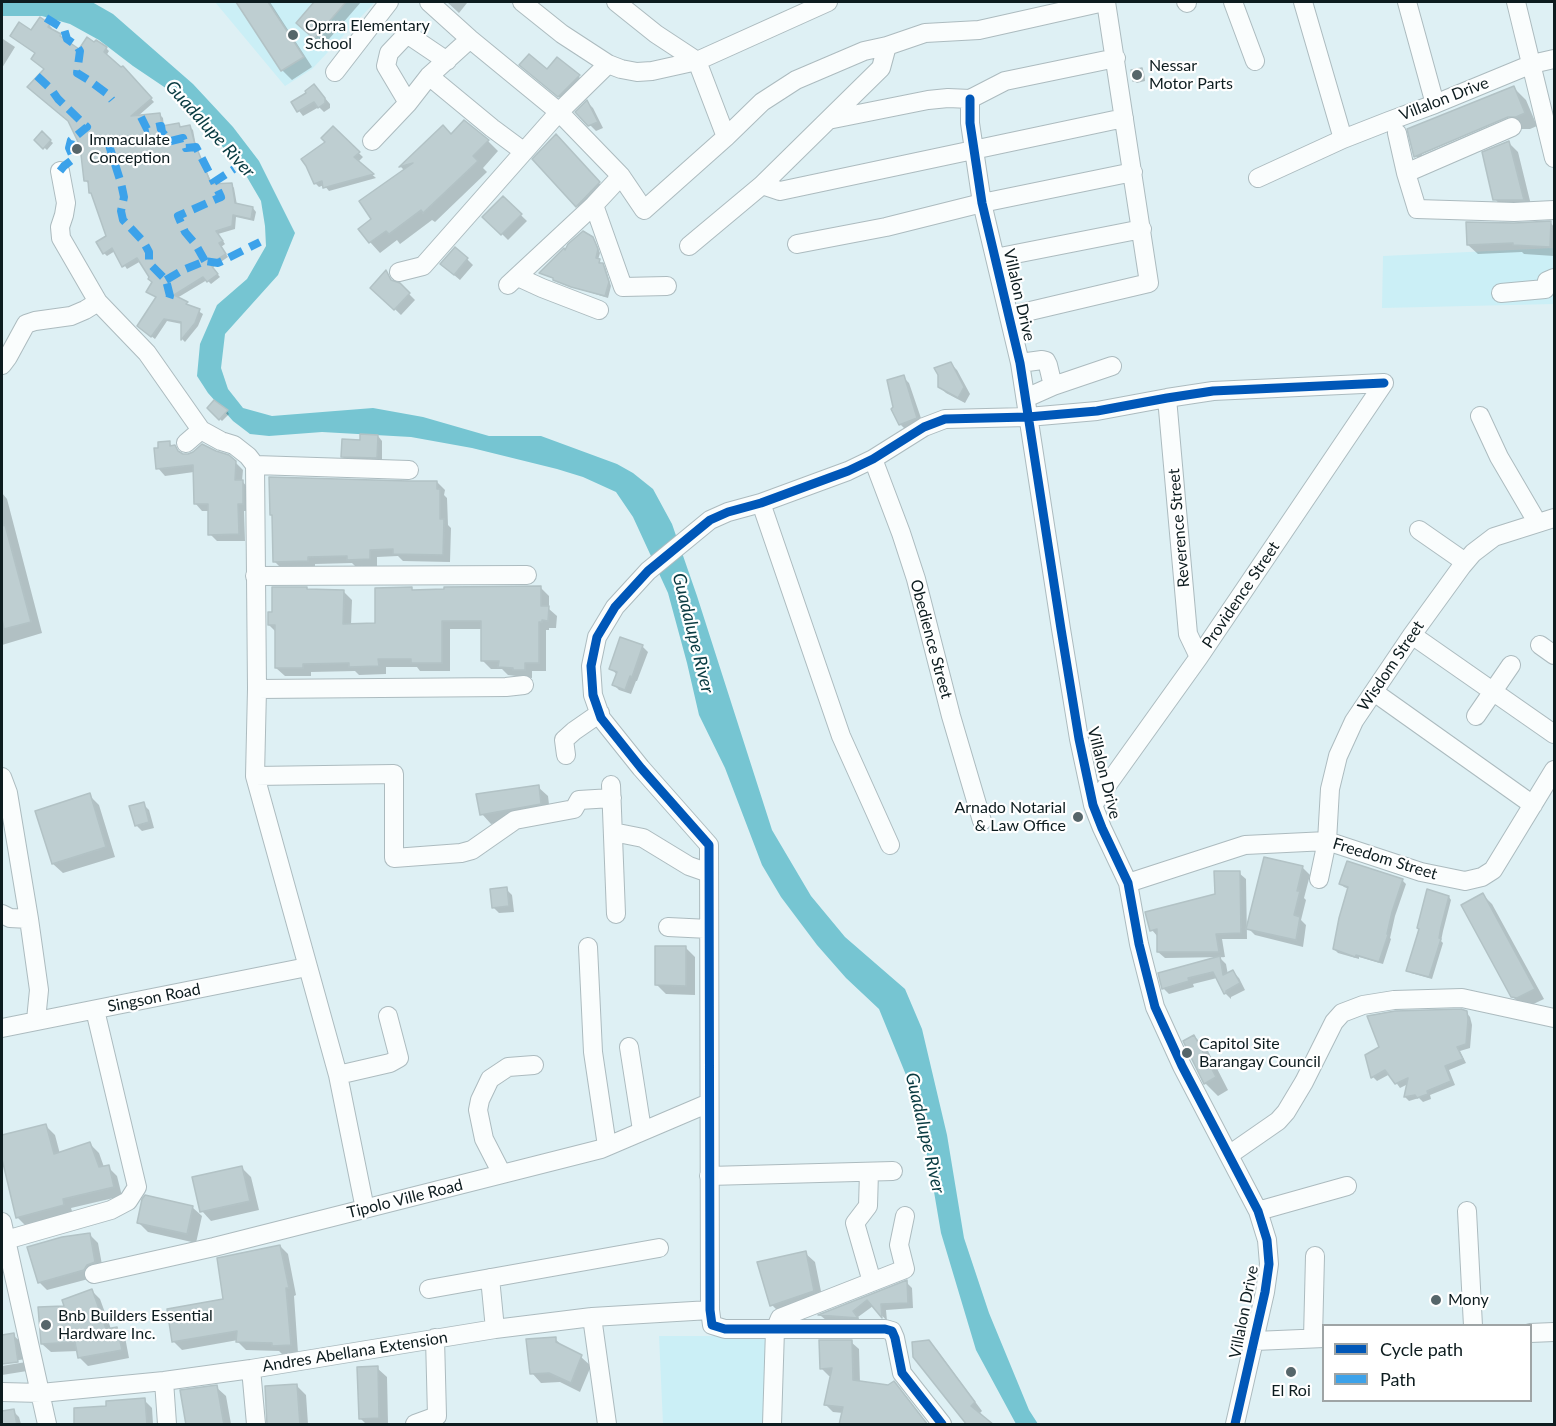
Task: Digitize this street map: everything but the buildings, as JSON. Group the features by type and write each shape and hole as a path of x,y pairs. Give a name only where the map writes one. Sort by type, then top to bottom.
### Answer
{"street":[{"path":"335,72 389,2"},
{"path":"429,2 559,112 621,176 644,210 762,102 796,80 864,51 925,33 979,30 1105,2 1116,58 1149,283 1009,316"},
{"path":"522,2 562,34 608,64 637,72 697,62 828,2"},
{"path":"616,2 656,34 697,62 726,137"},
{"path":"1233,2 1255,62"},
{"path":"1303,2 1343,139"},
{"path":"1407,2 1435,104"},
{"path":"1516,2 1554,158"},
{"path":"408,103 386,66 389,53 407,34 447,61"},
{"path":"372,141 408,103 429,76 470,39"},
{"path":"689,246 762,185 881,68 887,46"},
{"path":"828,120 928,100 970,99 1005,81 1116,58"},
{"name":"Villalon Drive","path":"1258,178 1343,139 1532,64 1554,59"},
{"path":"399,272 423,266 523,151 608,64"},
{"path":"429,76 523,151"},
{"name":"Villalon Drive","path":"970,99 970,123 982,203 1020,363 1079,740 1093,804 1128,883 1139,944 1155,1007 1258,1211 1267,1240 1269,1264 1265,1292 1235,1425"},
{"path":"762,185 780,191 1124,118"},
{"path":"1406,173 1512,128"},
{"path":"1397,133 1417,209 1514,212 1554,210"},
{"path":"60,171 66,202 60,227 61,238 98,302 147,353 201,430 234,445 255,465 255,776 338,1075 365,1209"},
{"path":"797,244 886,227 982,203 1133,172"},
{"path":"600,310 542,288 513,281 594,205 621,176"},
{"path":"594,205 622,287 667,286"},
{"path":"995,258 1142,229"},
{"path":"1501,293 1545,289 1547,280 1554,278"},
{"path":"2,365 26,324 71,316 98,302"},
{"path":"1020,363 1042,360 1046,362 1053,387"},
{"path":"1026,398 1112,366"},
{"name":"Providence Street","path":"1093,804 1199,657 1384,383 1213,391 1167,398"},
{"path":"942,1425 902,1373 892,1331 885,1329 725,1329 712,1325 709,1176 709,845 609,728 600,714 593,695 591,666 597,638 615,607 648,571 710,520 848,471 873,459 924,428 945,419 1028,417 1097,411 1167,398"},
{"name":"Reverence Street","path":"1167,398 1188,633 1199,657"},
{"path":"1480,416 1499,457 1546,520"},
{"path":"186,443 201,430"},
{"name":"Obedience Street","path":"873,459 916,579 951,716 982,821"},
{"path":"255,465 409,470"},
{"path":"761,503 841,736 890,845"},
{"name":"Wisdom Street","path":"1320,879 1327,841 1330,789 1338,756 1354,721 1412,635 1473,553 1494,537 1546,520"},
{"path":"1419,530 1466,562"},
{"path":"255,576 527,575"},
{"path":"1412,635 1554,734"},
{"path":"1476,716 1511,665"},
{"path":"256,689 524,685"},
{"path":"1374,692 1533,806"},
{"path":"566,755 564,740 573,731 600,714"},
{"name":"Freedom Street","path":"1128,883 1245,845 1327,841 1421,872 1465,881 1482,877 1493,870 1554,770"},
{"path":"255,776 394,774 394,858 461,853 472,850 515,820 573,809 579,800 612,791 616,914"},
{"path":"2,777 8,793 39,990 36,1020"},
{"path":"613,832 643,838 689,866 709,873"},
{"path":"2,914 10,918 29,919"},
{"path":"668,927 709,929"},
{"path":"588,947 593,1052 607,1146"},
{"name":"Singson Road","path":"2,1028 307,967"},
{"path":"1229,1155 1278,1121 1286,1112 1334,1022 1342,1013 1363,1005 1394,1000 1462,998 1554,1018"},
{"path":"6,1240 111,1209 128,1201 137,1187 95,1010"},
{"path":"338,1075 390,1063 399,1058 388,1016"},
{"path":"629,1047 642,1130"},
{"path":"502,1174 484,1139 478,1110 480,1100 490,1079 508,1068 534,1065"},
{"name":"Tipolo Ville Road","path":"94,1274 365,1209 607,1146 709,1103"},
{"path":"709,1176 893,1171"},
{"path":"869,1172 868,1206 855,1223 872,1282"},
{"path":"1258,1211 1347,1186"},
{"path":"1467,1211 1473,1324"},
{"path":"772,1425 775,1330 780,1318 905,1269 899,1245 905,1216"},
{"path":"2,1222 47,1425"},
{"path":"429,1289 658,1248"},
{"path":"1255,1341 1318,1338 1315,1256"},
{"path":"490,1278 495,1329"},
{"name":"Andres Abellana Extension","path":"2,1392 41,1393 164,1382 495,1329 592,1317 710,1310"},
{"path":"592,1317 607,1425"},
{"path":"1532,1334 1554,1332"},
{"path":"415,1425 437,1416 435,1338"},
{"path":"251,1369 256,1425"},
{"path":"164,1382 168,1425"}],"shaded area":[{"name":"Oprra Elementary School","path":"215,2 375,2 312,69 285,86"},
{"path":"1554,248 1554,304 1382,308 1383,256"},
{"path":"659,1336 769,1336 766,1424 663,1424"}],"water":[{"name":"Guadalupe River","path":"2,2 92,2 113,14 193,84 233,127 259,161 295,233 278,275 225,334 221,368 228,389 243,408 272,416 373,408 423,417 489,436 541,436 617,464 653,489 672,524 772,830 811,896 845,937 905,989 922,1029 947,1135 964,1238 989,1313 1029,1410 1038,1424 1016,1424 976,1350 941,1233 915,1097 879,1009 846,978 817,945 781,897 762,865 725,768 699,715 668,593 633,517 616,492 583,477 557,469 472,448 411,437 322,432 269,436 250,434 233,421 208,393 197,376 200,344 217,305 247,279 266,246 261,201 244,172 182,99 99,40 70,24 42,16 2,16"}],"marked path":[{"path":"46,18 64,29 67,39 80,51 77,73 106,93 112,100"},
{"path":"37,76 87,127 71,140 69,148 72,160 60,171"},
{"path":"141,117 147,129 161,126 162,132 171,141 183,138 186,148 196,147 214,182"},
{"path":"108,142 124,197 121,211 123,220 143,241 149,252 149,263 166,280 170,296 168,302"},
{"path":"205,261 185,232 178,216 221,197 214,182 234,169"},
{"path":"166,280 205,261 218,263 260,242"}],"cycle path":[{"path":"970,99 970,123 982,203 1020,363 1079,739 1093,805 1128,883 1139,944 1155,1007 1182,1066 1258,1211 1267,1240 1269,1264 1265,1292 1235,1424"},
{"path":"942,1424 902,1373 892,1331 885,1329 725,1329 712,1325 710,1310 709,845 641,768 601,718 593,695 591,666 597,637 615,607 648,571 710,520 848,471 873,459 924,427 945,419 1028,417 1097,411 1213,391 1384,383"}],"place":[{"name":"Oprra Elementary School","path":"293,35"},
{"name":"Nessar Motor Parts","path":"1137,75"},
{"name":"Immaculate Conception","path":"77,149"},
{"name":"Arnado Notarial & Law Office","path":"1078,817"},
{"name":"Capitol Site Barangay Council","path":"1187,1053"},
{"name":"Mony","path":"1436,1300"},
{"name":"Bnb Builders Essential Hardware Inc.","path":"46,1325"},
{"name":"El Roi","path":"1291,1372"}]}
